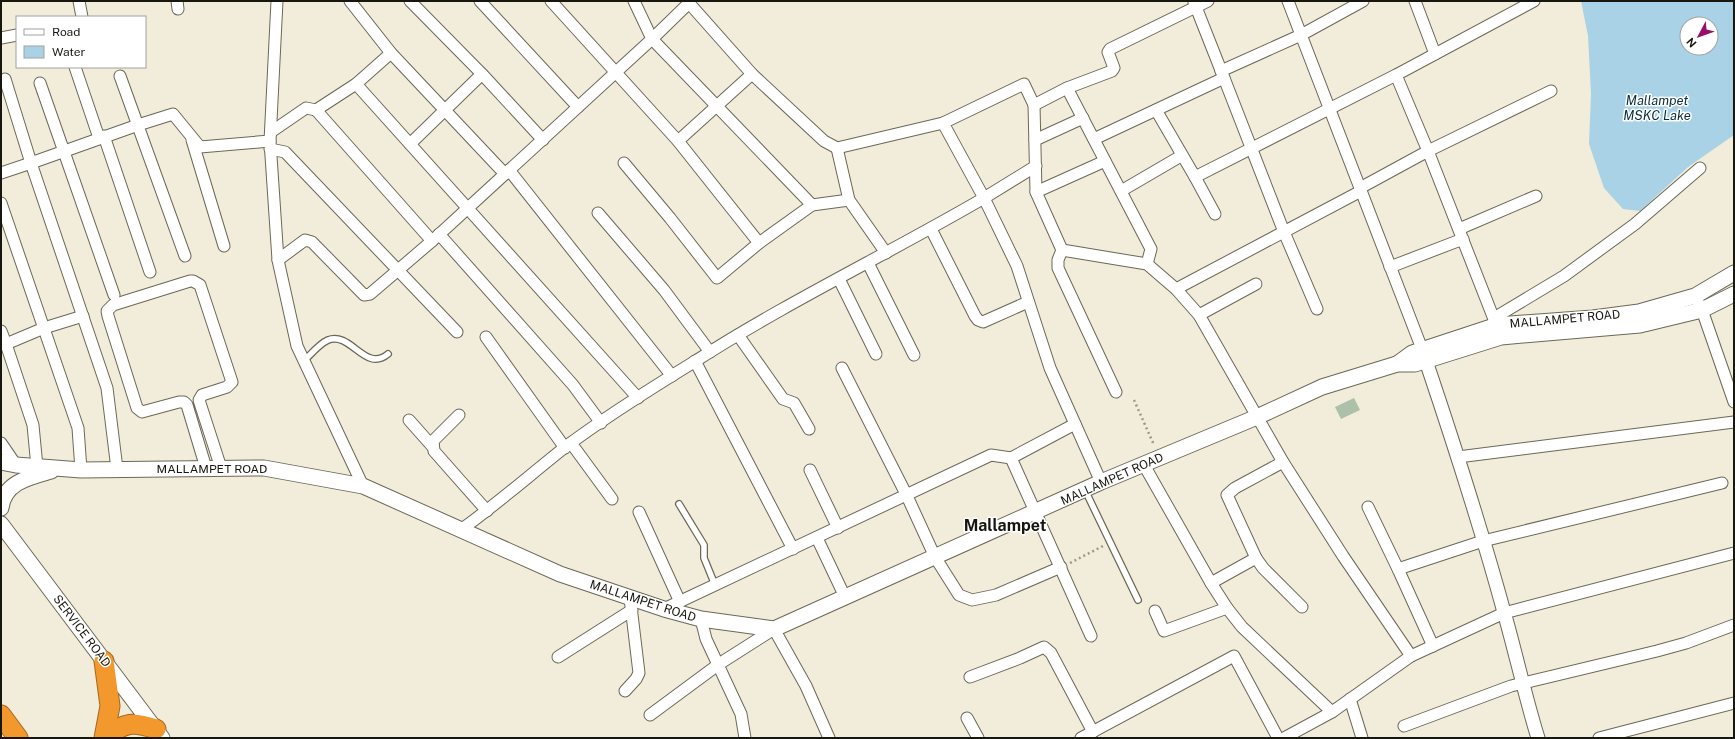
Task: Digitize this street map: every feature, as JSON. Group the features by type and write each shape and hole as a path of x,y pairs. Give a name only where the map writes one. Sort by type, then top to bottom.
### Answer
{"highway":[{"path":"104,661 110,706 105,738"},
{"path":"1,715 18,738"},
{"path":"105,738 115,730 125,725 139,723 159,734"}],"main road":[{"name":"MALLAMPET ROAD","path":"1,462 16,465 80,470 264,468 363,486 631,604 664,609 701,619 774,629 1102,482 1257,417 1322,387 1397,364 1412,352 1424,355 1497,326 1592,318 1639,312 1695,296 1734,273"},
{"name":"MALLAMPET ROAD","path":"1497,326 1640,325 1702,310 1734,294"},
{"path":"1,508 5,493 15,484 62,468"},
{"name":"SERVICE ROAD","path":"2,523 159,734"}],"street":[{"path":"79,1 82,16"},
{"path":"277,1 270,141 278,260 297,346 363,486"},
{"path":"350,1 391,53 507,172 672,376"},
{"path":"410,1 482,74 542,140"},
{"path":"480,1 578,107"},
{"path":"551,1 678,141 759,243"},
{"path":"634,1 652,39 812,205"},
{"path":"1034,105 1067,88 1112,71 1114,68 1108,52 1110,49 1195,4 1208,1"},
{"path":"1288,1 1424,355 1458,457 1504,613 1522,684 1538,738"},
{"path":"1094,139 1156,110 1363,1"},
{"path":"1415,1 1435,54"},
{"path":"1195,177 1435,54 1534,1"},
{"path":"278,260 305,240 312,242 364,295 367,295 399,270 435,238 652,39 689,3 752,74 824,141 838,148 943,123 1024,84 1034,105 1036,192 1062,250 1058,260 1058,268 1116,392"},
{"path":"1195,4 1284,232 1317,309"},
{"path":"1,38 16,35"},
{"path":"316,110 356,84 391,53"},
{"path":"75,68 102,137 150,272"},
{"path":"410,144 482,74"},
{"path":"678,141 752,74"},
{"path":"1396,74 1497,326 1635,224 1700,168"},
{"path":"120,76 185,256"},
{"path":"5,79 31,163 107,388 117,469"},
{"path":"40,83 62,150 114,295"},
{"path":"356,84 638,398"},
{"path":"1067,88 1151,249 1148,264"},
{"path":"1176,289 1284,232 1428,151 1551,91"},
{"path":"1,173 31,163 62,150 174,114 200,147 270,141 306,108 316,110 573,384 601,423"},
{"path":"1156,110 1215,214"},
{"path":"1035,140 1083,118"},
{"path":"943,123 984,198 1017,266 1050,368 1102,482"},
{"path":"191,136 224,246"},
{"path":"270,141 285,152 457,332"},
{"path":"838,148 849,200 886,253"},
{"path":"1121,191 1181,156"},
{"path":"1036,192 1105,161"},
{"path":"624,163 670,218 716,278 759,243 812,205 849,200"},
{"path":"462,530 568,446 695,361 738,335 931,229 1036,166"},
{"path":"1390,267 1461,234 1536,196"},
{"path":"1,203 78,428 80,470"},
{"path":"598,213 668,295 710,352"},
{"path":"931,229 978,320 983,322 1028,302"},
{"path":"1062,250 1148,264 1176,289 1199,315 1283,462 1343,556 1411,656"},
{"path":"868,263 914,355"},
{"path":"840,279 876,354"},
{"path":"190,281 194,281 200,285 232,382 227,387 202,395 199,400 214,468 187,405 184,402 144,411 137,408 108,316 107,311 113,305 190,281"},
{"path":"1199,315 1256,284"},
{"path":"1695,296 1702,310 1734,402"},
{"path":"6,344 44,328 83,316"},
{"path":"1,331 33,425 38,466"},
{"path":"738,335 783,399 794,403 809,429"},
{"path":"486,337 568,446 612,499"},
{"path":"695,361 793,549"},
{"path":"842,368 907,496 935,557 959,595 972,600 996,595 1061,567"},
{"path":"432,446 433,442 459,415"},
{"path":"409,420 487,511"},
{"path":"1458,457 1734,422"},
{"path":"664,609 991,456 1010,458 1075,424"},
{"path":"1,443 16,465"},
{"path":"1010,458 1036,512 1091,636"},
{"path":"1283,462 1235,488 1227,495 1256,558 1263,568 1302,607"},
{"path":"1144,464 1211,583 1227,608 1242,627 1332,712"},
{"path":"810,470 838,528"},
{"path":"1398,569 1483,541 1722,483"},
{"path":"1368,507 1433,646"},
{"path":"639,512 680,602"},
{"path":"816,538 845,597"},
{"path":"1284,738 1332,712 1411,656 1504,613 1734,553"},
{"path":"1211,583 1256,558"},
{"path":"558,657 631,604 639,673 636,679 625,691"},
{"path":"1155,611 1164,631 1227,608"},
{"path":"701,619 706,639 719,664 741,714 744,738"},
{"path":"1404,726 1522,684 1686,643 1734,625"},
{"path":"650,715 719,664 774,629 806,686 829,738"},
{"path":"970,677 1044,647 1051,653 1093,732"},
{"path":"1081,738 1234,656 1278,738"},
{"path":"1350,699 1362,738"},
{"path":"1599,738 1734,703"},
{"path":"967,718 978,738"}],"lane":[{"path":"304,361 324,343 336,339 345,342 369,358 377,360 388,354"},
{"path":"1085,490 1138,600"},
{"path":"679,504 704,545 704,558 715,585"}],"path":[{"path":"1134,400 1160,458"},
{"path":"1061,567 1111,542"}],"green space":[{"path":"1354,398 1360,410 1341,419 1335,407"}],"water":[{"name":"Mallampet MSKC Lake","path":"1581,1 1734,1 1734,135 1688,167 1640,211 1623,209 1604,188 1589,144 1591,94 1588,36"}],"district":[{"name":"Mallampet","path":"1005,525"}]}
